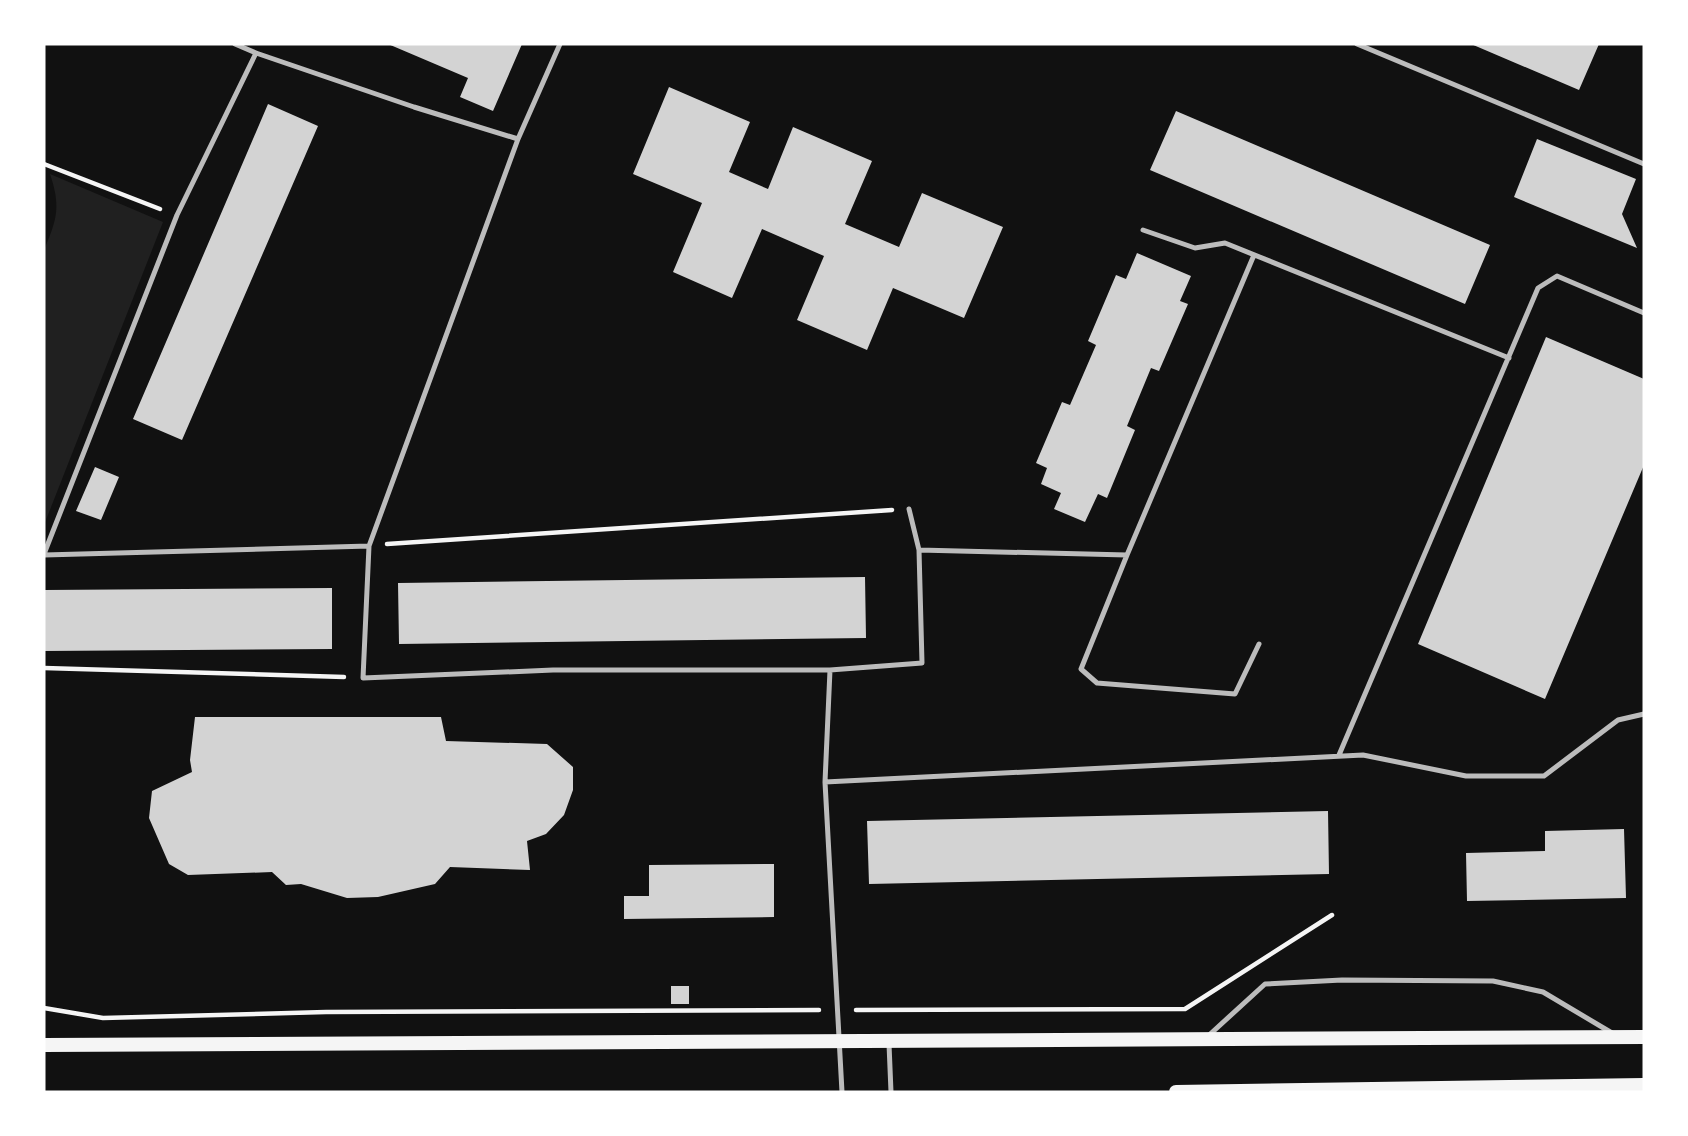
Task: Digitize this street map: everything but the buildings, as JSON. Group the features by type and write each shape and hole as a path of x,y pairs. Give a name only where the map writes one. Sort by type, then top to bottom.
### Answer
{"main road":[{"path":"44,1045 1644,1037"},
{"path":"44,1038 86,1045"},
{"path":"1176,1092 1644,1085"}],"lane":[{"path":"235,44 519,139"},
{"path":"560,44 519,139 369,546 363,678 553,670 830,670 922,663 919,550 909,509"},
{"path":"1357,44 1644,164"},
{"path":"256,53 177,215 44,554 369,546"},
{"path":"1143,230 1195,248 1224,243 1509,358"},
{"path":"1254,255 1081,669 1097,683 1236,694 1259,644"},
{"path":"1339,755 1538,288 1557,276 1644,313"},
{"path":"919,550 1127,555"},
{"path":"830,670 825,782 842,1092"},
{"path":"825,782 1339,755 1363,755 1466,776 1544,776 1618,720 1644,714"},
{"path":"1205,1039 1265,984 1342,980 1493,981 1543,992 1618,1037"},
{"path":"889,1041 891,1092"}],"path":[{"path":"44,164 177,215"},
{"path":"369,546 909,509"},
{"path":"44,668 363,678"},
{"path":"44,1008 103,1018 340,1012 1185,1009 1332,915"}],"shaded area":[{"path":"50,174 163,222 44,525 44,250 56,213 56,195"}]}
